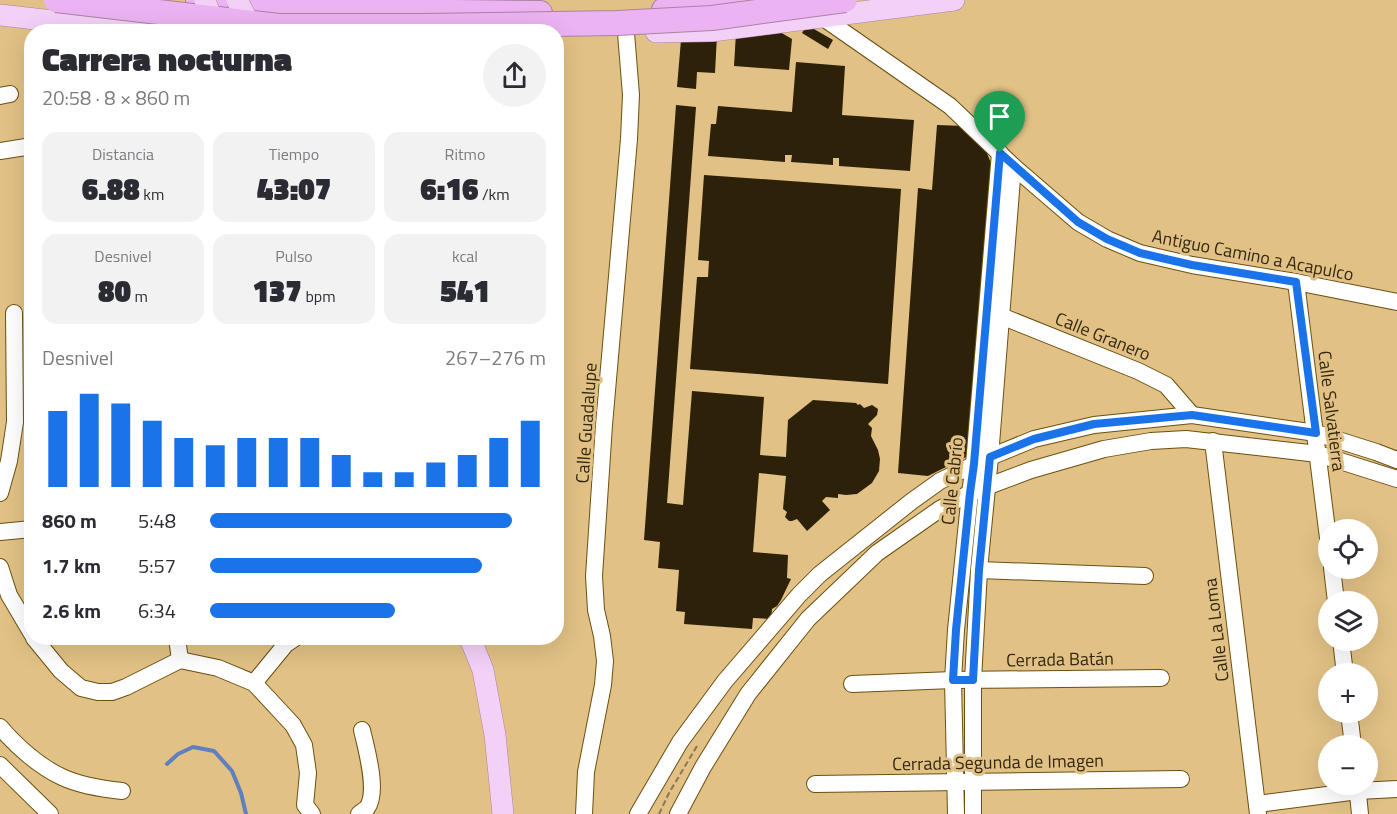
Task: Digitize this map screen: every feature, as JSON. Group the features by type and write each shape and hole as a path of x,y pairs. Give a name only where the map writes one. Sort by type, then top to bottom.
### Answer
{"highway":[{"path":"56,0 262,24"},
{"path":"198,0 281,10 620,23 713,5 757,0"},
{"path":"508,24 712,18 845,0"},
{"path":"581,18 620,23"}],"main road":[{"path":"205,0 213,24"},
{"path":"237,0 250,24"},
{"path":"564,34 620,23 712,31 954,0"},
{"path":"0,15 77,24"},
{"path":"473,645 483,670 495,735 503,814"}],"street":[{"name":"Antiguo Camino a Acapulco","path":"822,17 950,106 1013,166 1078,222 1107,239 1140,253 1192,265 1397,302"},
{"name":"Calle Guadalupe","path":"584,814 586,772 603,685 605,661 596,610 594,576 631,95 620,23"},
{"path":"0,151 24,147"},
{"name":"Calle Cabrío","path":"973,814 973,680 979,570 990,457 1000,153"},
{"name":"Calle Cabrío","path":"956,814 953,680 956,630 970,493 1013,166"},
{"name":"Calle Salvatierra","path":"1296,282 1326,519"},
{"path":"0,493 9,461 15,422 14,313"},
{"name":"Calle Granero","path":"994,313 1138,371 1166,385 1192,415"},
{"path":"638,814 686,733 725,681 799,595 820,574 912,501 940,481 974,464 1034,439 1094,424 1192,415 1316,433 1397,460"},
{"path":"678,814 703,767 748,694 808,619 877,553 940,509 970,493 1031,470 1104,449 1186,438 1318,454 1397,479"},
{"name":"Calle La Loma","path":"1213,441 1257,809"},
{"path":"0,532 24,530"},
{"path":"0,567 9,594 24,620"},
{"path":"979,570 1145,576"},
{"path":"40,645 61,671 81,688 98,692 112,692 126,687 180,660 218,668 254,683 293,725 304,745 308,773 305,805 312,814"},
{"path":"178,645 180,660"},
{"path":"254,683 285,645"},
{"name":"Cerrada Batán","path":"852,684 953,680 1161,678"},
{"path":"0,727 40,764 64,778 122,791"},
{"path":"359,814 367,809 372,782 362,730"},
{"path":"0,765 50,814"},
{"name":"Cerrada Segunda de Imagen","path":"814,784 1181,779"},
{"path":"1378,789 1397,789"},
{"path":"1257,809 1324,795"},
{"path":"1359,795 1360,814"}],"building":[{"path":"807,25 833,40 828,49 802,33"},
{"path":"773,28 792,39 789,70 734,66 736,33"},
{"path":"717,35 715,73 697,72 696,89 677,87 681,40"},
{"path":"796,62 845,66 842,115 914,120 910,171 839,166 839,158 833,158 833,165 791,162 792,155 785,155 785,162 708,156 711,124 716,124 718,106 792,112"},
{"path":"676,105 696,107 667,503 683,505 692,391 764,397 760,455 786,457 788,420 813,400 856,403 864,408 872,405 878,409 877,415 868,424 872,428 871,436 878,450 879,471 872,483 857,494 838,494 838,498 826,497 822,501 830,510 807,531 797,519 789,521 785,517 787,512 783,509 786,476 759,473 753,552 788,555 787,578 791,579 781,600 772,609 771,619 753,618 752,629 684,624 685,612 676,611 679,570 658,568 660,542 644,540"},
{"path":"937,125 965,126 982,141 991,163 970,455 928,476 898,473 918,188 932,190"},
{"path":"704,175 901,189 888,384 690,369 697,277 708,277 709,261 698,260"}],"waterway":[{"path":"167,764 178,754 193,747 214,751 232,771 246,814"}],"route":[{"path":"1000,153 1078,222 1107,239 1140,253 1192,265 1296,282 1316,433 1192,415 1094,424 1034,439 990,457 979,570 973,680 953,680 956,630 974,464 1000,153"}]}
